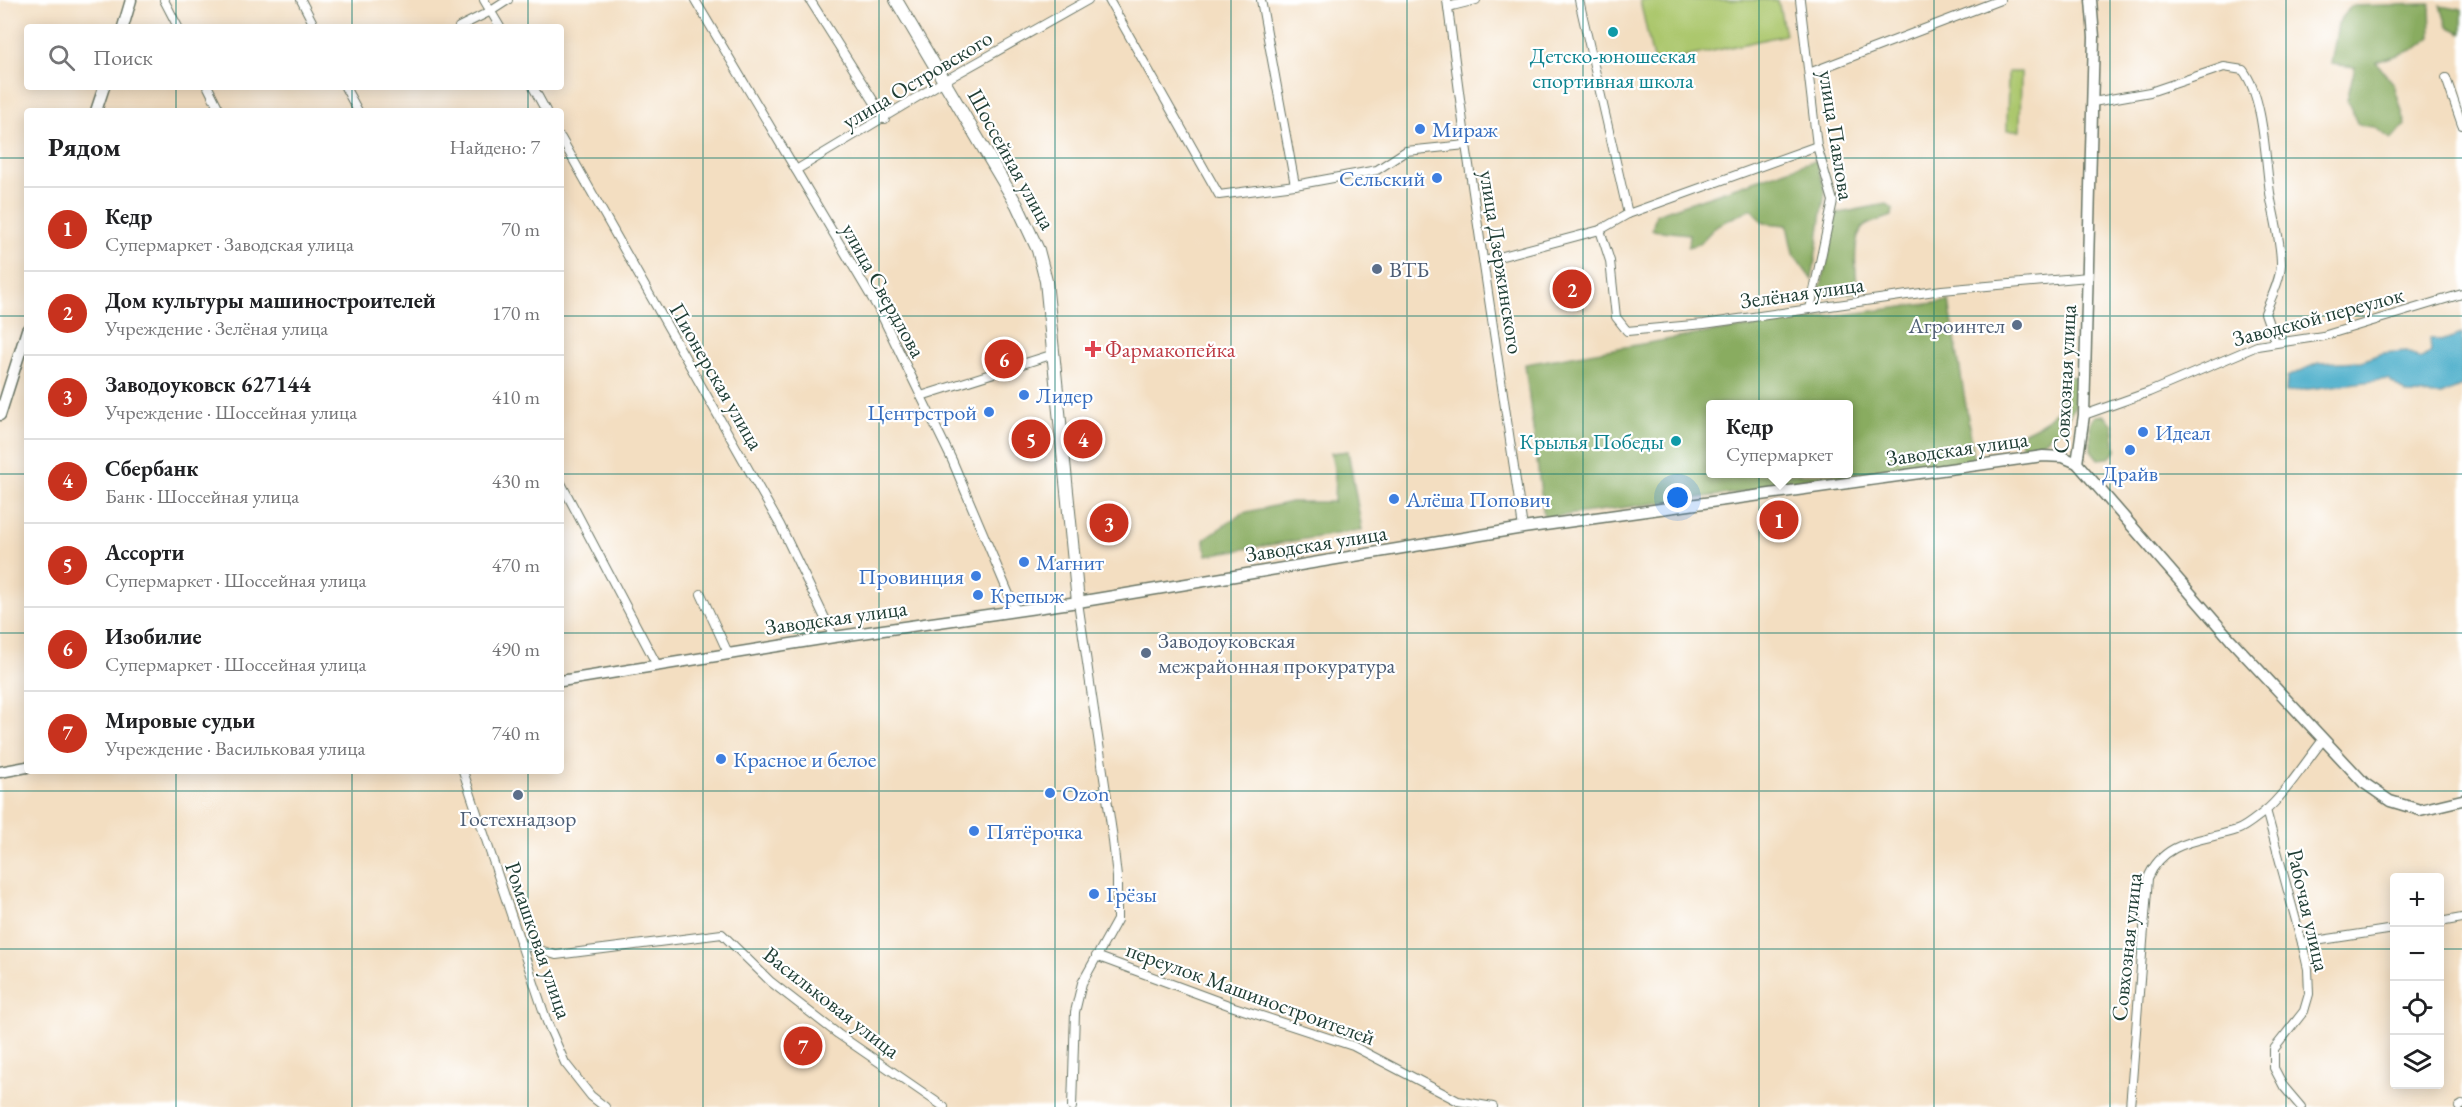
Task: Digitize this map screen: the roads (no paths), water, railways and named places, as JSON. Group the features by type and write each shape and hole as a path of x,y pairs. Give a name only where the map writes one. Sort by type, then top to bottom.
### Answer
{"main road":[{"name":"Шоссейная улица","path":"896,0 1017,205 1038,250 1046,280 1078,602"}],"street":[{"path":"124,24 131,0"},
{"path":"164,0 176,24"},
{"path":"301,0 313,24"},
{"path":"484,0 498,24"},
{"path":"465,24 491,12 508,0"},
{"name":"улица Свердлова","path":"695,0 879,310 952,460 1016,611"},
{"path":"810,0 885,119"},
{"name":"улица Островского","path":"796,170 885,119 944,81 1088,0"},
{"path":"1109,0 1219,195 1295,185 1377,170 1406,152 1466,145"},
{"path":"1261,0 1295,185"},
{"path":"1448,3 1476,0"},
{"path":"1579,0 1628,214"},
{"name":"улица Павлова","path":"1800,0 1817,146 1833,201 1810,309"},
{"path":"1809,73 2000,0"},
{"name":"Совхозная улица","path":"2091,0 2094,26 2093,102 2084,415 2077,463 2231,640 2364,783 2390,801 2420,810 2462,800"},
{"name":"улица Дзержинского","path":"1448,3 1466,145 1523,528"},
{"path":"2093,102 2150,92 2224,67 2242,70 2251,81 2264,138 2271,199 2280,244 2279,273 2265,313 2275,342"},
{"path":"2446,78 2462,125"},
{"path":"97,108 103,90"},
{"path":"210,90 218,108"},
{"path":"347,90 356,108"},
{"path":"535,90 544,108"},
{"name":"Пионерская улица","path":"564,143 780,525 834,637"},
{"path":"1484,261 1600,230 1628,214 1817,146"},
{"name":"Зелёная улица","path":"1600,230 1610,261 1616,317 1627,331 1704,324 1942,290 2088,278"},
{"name":"Заводской переулок","path":"2084,415 2149,392 2257,346 2323,336 2462,294"},
{"path":"0,415 24,339"},
{"path":"921,396 1054,354"},
{"name":"Заводская улица","path":"564,680 728,653 1078,602 1523,528 2043,456 2063,457 2077,463"},
{"path":"564,489 657,665"},
{"path":"701,594 728,653"},
{"path":"1072,1107 1076,1012 1082,983 1117,920 1117,877 1092,687 1078,602"},
{"name":"Совхозная улица","path":"2130,1107 2148,878 2154,863 2166,853 2199,839 2240,829 2266,810 2323,740"},
{"path":"0,772 24,768"},
{"name":"Ромашковая улица","path":"464,774 547,1022 565,1063 591,1096 605,1107"},
{"name":"Рабочая улица","path":"2266,810 2308,969 2309,994 2304,1011 2274,1049 2274,1068 2284,1088 2301,1107"},
{"path":"2444,921 2462,918"},
{"path":"2302,943 2390,929"},
{"name":"Васильковая улица","path":"520,944 556,955 722,934 771,982 838,1034 945,1107"},
{"name":"переулок Машиностроителей","path":"1096,956 1231,1006 1353,1046 1458,1101 1493,1107"}],"water":[{"path":"2462,334 2462,386 2441,395 2407,394 2388,379 2286,392 2287,377 2318,363 2362,361 2382,353 2407,351 2420,359 2431,352 2430,338 2441,341"}],"place":[{"name":"Детско-юношеская спортивная школа","path":"1613,32"},
{"name":"Мираж","path":"1420,129"},
{"name":"Сельский","path":"1437,178"},
{"name":"ВТБ","path":"1377,269"},
{"name":"Дом культуры машиностроителей","path":"1572,289"},
{"name":"Агроинтел","path":"2017,325"},
{"name":"Фармакопейка","path":"1093,349"},
{"name":"Изобилие","path":"1004,359"},
{"name":"Лидер","path":"1024,395"},
{"name":"Центрстрой","path":"989,412"},
{"name":"Идеал","path":"2143,432"},
{"name":"Ассорти","path":"1031,439"},
{"name":"Сбербанк","path":"1083,439"},
{"name":"Крылья Победы","path":"1676,441"},
{"name":"Драйв","path":"2130,450"},
{"name":"Алёша Попович","path":"1394,499"},
{"name":"Кедр","path":"1779,520"},
{"name":"Заводоуковск 627144","path":"1109,523"},
{"name":"Магнит","path":"1024,562"},
{"name":"Провинция","path":"976,576"},
{"name":"Крепыж","path":"978,595"},
{"name":"Заводоуковская межрайонная прокуратура","path":"1146,653"},
{"name":"Красное и белое","path":"721,759"},
{"name":"Ozon","path":"1050,793"},
{"name":"Гостехнадзор","path":"518,795"},
{"name":"Пятёрочка","path":"974,831"},
{"name":"Грёзы","path":"1094,894"},
{"name":"Мировые судьи","path":"803,1046"}]}
